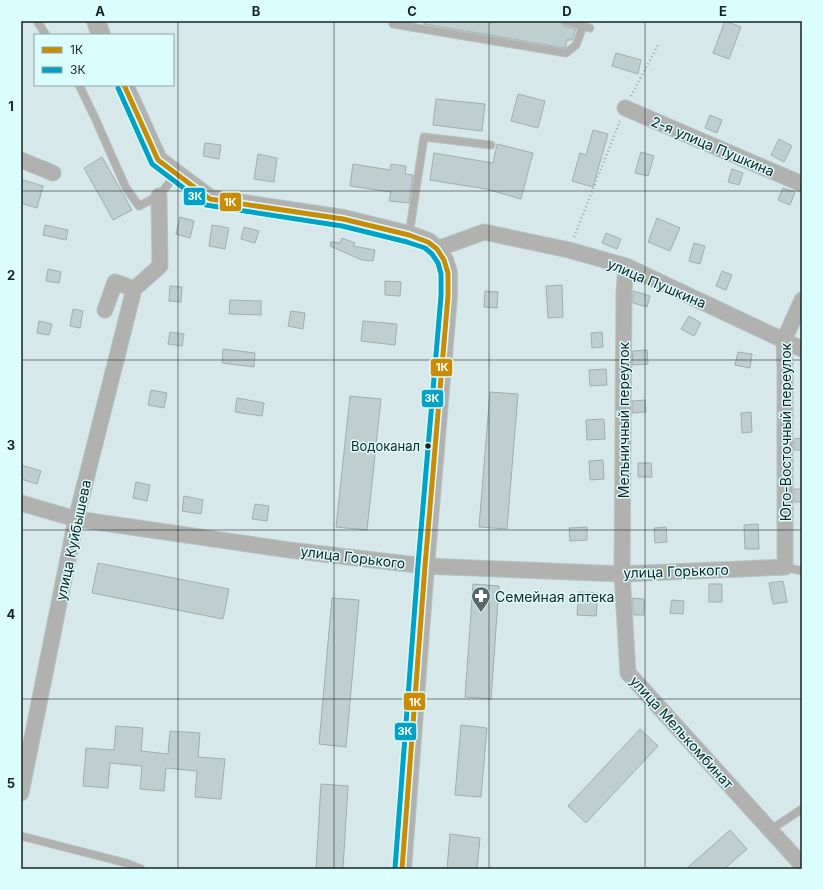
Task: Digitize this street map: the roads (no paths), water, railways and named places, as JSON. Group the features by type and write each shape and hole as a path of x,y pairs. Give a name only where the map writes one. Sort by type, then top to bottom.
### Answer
{"street":[{"path":"96,21 101,34"},
{"path":"124,86 158,160 210,199 343,219 409,235 428,242 437,249 444,260 448,273 448,296 425,566 402,869"},
{"name":"2-я улица Пушкина","path":"625,108 802,184"},
{"path":"21,160 52,173"},
{"path":"106,310 115,282 134,289 160,266 160,196"},
{"name":"улица Пушкина","path":"437,249 484,232 569,250 626,266 802,349"},
{"name":"Мельничный переулок","path":"622,574 624,292 626,266"},
{"name":"улица Куйбышева","path":"21,793 76,519 134,289"},
{"name":"Юго-Восточный переулок","path":"785,567 784,340 802,300"},
{"name":"улица Горького","path":"21,503 76,519 290,550 425,566 622,574 785,567"},
{"name":"улица Мелькомбинат","path":"622,574 628,673 802,865"}],"lane":[{"path":"37,21 45,34"},
{"path":"394,21 394,24 566,52 576,45 587,27 565,21"},
{"path":"79,86 126,188 139,206 160,196 176,174"},
{"path":"409,235 424,137 491,144"},
{"path":"785,567 802,571"},
{"path":"770,830 802,809"},
{"path":"21,836 126,863 141,869"}],"place":[{"name":"Водоканал","path":"428,446"},
{"name":"Семейная аптека","path":"481,613"}]}
